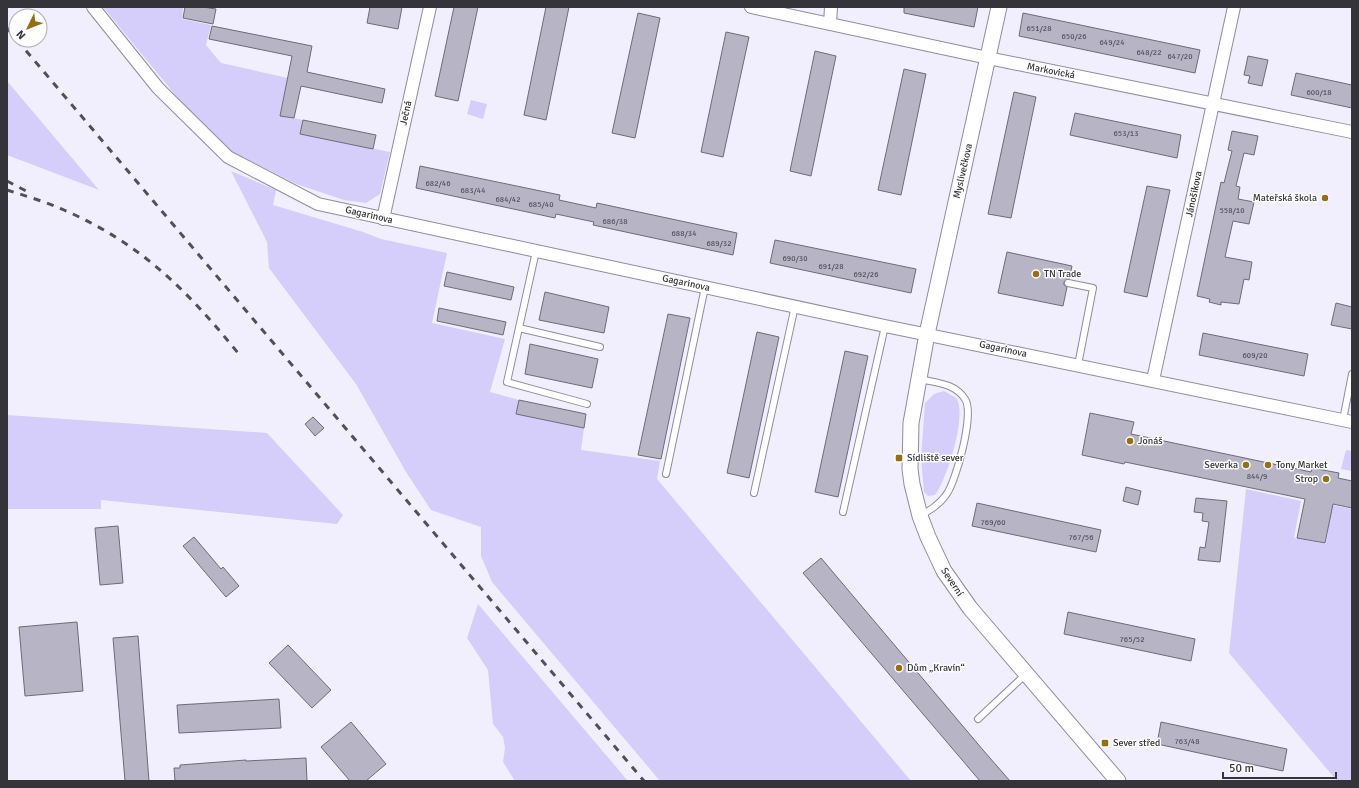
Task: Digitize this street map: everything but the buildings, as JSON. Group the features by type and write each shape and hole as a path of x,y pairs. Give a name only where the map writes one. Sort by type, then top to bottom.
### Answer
{"street":[{"name":"Gagarinova","path":"93,7 158,88 228,157 318,204 885,326 1347,421"},
{"name":"Ječná","path":"383,219 430,7"},
{"name":"Markovická","path":"751,7 988,58 1352,132"},
{"path":"830,7 830,24"},
{"name":"Myslivečkova","path":"927,334 999,7"},
{"name":"Jánošíkova","path":"1153,380 1234,7"},
{"name":"Severní","path":"927,334 911,424 910,461 912,484 920,516 934,552 955,588 970,608 1118,781"}],"lane":[{"path":"536,251 507,382 587,404"},
{"path":"1068,283 1093,288 1078,365"},
{"path":"666,474 705,287"},
{"path":"754,493 795,306"},
{"path":"843,512 885,326"},
{"path":"519,328 600,347"},
{"path":"1347,421 1352,374"},
{"path":"919,379 955,387 966,400 968,416 957,471 950,489 940,503 920,516"},
{"path":"978,719 1027,673"}],"shaded area":[{"path":"103,7 183,7 182,19 211,25 206,45 221,63 288,78 280,115 303,120 301,134 390,152 380,194 366,203 344,200 296,184 232,152 202,124 177,97"},
{"path":"7,81 99,190 7,155"},
{"path":"471,100 487,104 483,119 467,114"},
{"path":"231,171 276,190 273,205 363,232 381,239 447,253 432,323 505,339 490,392 519,400 517,414 584,428 581,450 660,461 657,479 911,781 660,781 492,582 481,556 481,527 431,510 406,472 356,384 269,268 267,242"},
{"path":"944,391 956,398 959,406 958,431 950,462 940,487 935,495 928,496 924,492 921,458 925,403 934,394"},
{"path":"7,415 267,433 343,515 337,524 101,500 101,509 7,509"},
{"path":"1346,450 1352,451 1352,471 1341,469"},
{"path":"1246,489 1301,501 1294,538 1326,544 1332,505 1352,509 1352,781 1337,781 1229,653"},
{"path":"478,604 628,781 515,781 503,762 505,748 503,737 493,724 488,670 467,638"}],"railway":[{"path":"24,48 644,781"},
{"path":"7,181 30,193"},
{"path":"7,190 64,210 116,237 139,253 181,289 238,353"}],"place":[{"name":"Mateřská škola","path":"1325,198"},
{"name":"TN Trade","path":"1036,274"},
{"name":"Jonáš","path":"1130,441"},
{"name":"Sídliště sever","path":"899,458"},
{"name":"Severka","path":"1246,465"},
{"name":"Tony Market","path":"1268,465"},
{"name":"Strop","path":"1326,479"},
{"name":"Dům „Kravín“","path":"899,668"},
{"name":"Sever střed","path":"1105,743"}]}
